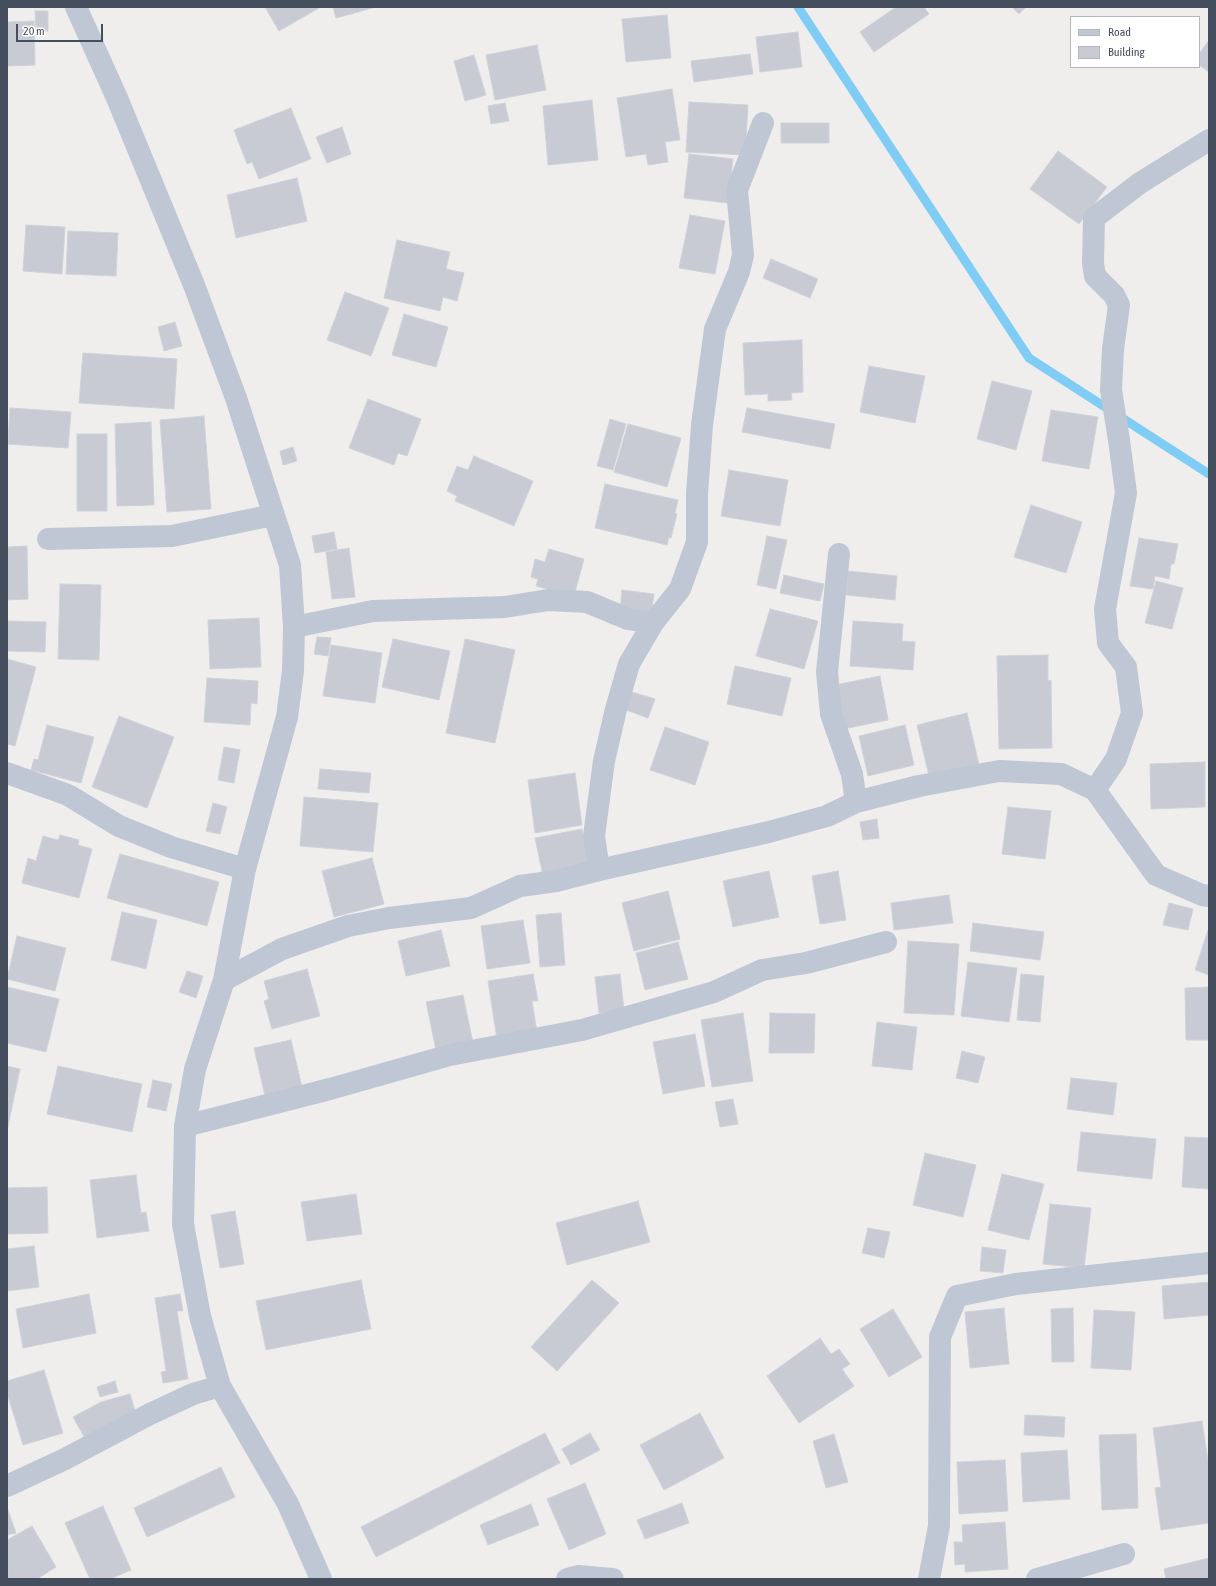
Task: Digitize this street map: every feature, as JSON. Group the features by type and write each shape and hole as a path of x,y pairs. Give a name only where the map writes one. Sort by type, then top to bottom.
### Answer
{"street":[{"path":"79,9 194,285 236,398 290,565 294,627 293,672 287,717 245,869 224,980 195,1069 185,1126 183,1224 200,1316 220,1386 288,1504 321,1579"},
{"path":"599,870 594,836 604,761 616,709 630,664 653,623 680,589 697,542 697,494 702,425 715,329 739,272 743,255 737,190 763,123"},
{"path":"1095,790 1116,759 1132,713 1126,667 1108,643 1105,609 1126,493 1120,440 1111,390 1119,305 1114,295 1095,276 1093,263 1094,218 1140,183 1209,140"},
{"path":"48,539 172,536 273,515"},
{"path":"840,554 826,672 831,714 852,774 856,802"},
{"path":"294,627 373,611 451,610 505,607 548,600 587,602 628,619 653,623"},
{"path":"224,980 282,949 348,926 389,918 471,908 520,886 556,881 769,832 827,816 856,802 919,786 999,771 1061,774 1095,790 1156,875 1202,895 1209,896"},
{"path":"7,773 68,795 119,826 165,845 245,869"},
{"path":"185,1126 330,1089 450,1056 582,1030 714,992 762,970 806,963 886,942"},
{"path":"929,1579 939,1526 940,1337 957,1296 1016,1284 1209,1263"},
{"path":"7,1486 65,1459 150,1414 193,1394 220,1386"},
{"path":"1037,1579 1124,1554"},
{"path":"567,1579 578,1576 613,1579"}],"building":[{"path":"265,7 318,7 319,8 279,31"},
{"path":"333,7 376,7 336,18"},
{"path":"896,7 924,7 929,14 874,52 860,32"},
{"path":"1012,7 1026,7 1019,14"},
{"path":"35,11 48,11 48,31 36,31"},
{"path":"667,15 671,58 626,62 622,19"},
{"path":"34,21 35,65 7,66 7,22"},
{"path":"798,32 802,67 760,72 756,37"},
{"path":"1209,40 1209,72 1200,66 1200,53"},
{"path":"537,45 546,90 495,100 486,55"},
{"path":"750,54 753,74 694,82 691,61"},
{"path":"474,55 486,95 465,101 454,61"},
{"path":"672,89 680,140 665,142 668,162 648,165 646,154 626,157 617,98"},
{"path":"592,100 598,160 548,165 543,106"},
{"path":"689,102 748,105 745,155 686,152"},
{"path":"505,103 509,121 491,124 488,106"},
{"path":"291,108 311,159 259,179 252,162 247,164 234,130"},
{"path":"781,123 829,123 829,143 781,143"},
{"path":"342,127 351,154 327,163 316,137"},
{"path":"1058,151 1107,187 1079,224 1030,189"},
{"path":"689,154 733,159 728,203 684,198"},
{"path":"297,178 307,221 236,238 227,195"},
{"path":"690,215 725,221 715,274 679,268"},
{"path":"26,225 65,227 62,274 23,271"},
{"path":"68,231 118,233 116,276 66,274"},
{"path":"397,240 450,252 446,269 464,273 457,301 443,297 440,311 384,298"},
{"path":"771,259 818,279 810,298 763,278"},
{"path":"345,292 389,308 371,356 327,340"},
{"path":"404,314 448,327 436,367 392,355"},
{"path":"175,322 182,346 164,351 158,327"},
{"path":"802,340 803,392 791,393 792,400 768,401 768,394 745,395 743,343"},
{"path":"83,353 177,359 174,409 79,403"},
{"path":"869,366 925,376 915,423 860,412"},
{"path":"992,381 1032,391 1016,450 977,439"},
{"path":"368,399 421,419 407,456 398,453 394,465 349,448"},
{"path":"10,408 71,412 68,448 8,444"},
{"path":"747,408 835,424 830,449 742,432"},
{"path":"1051,410 1098,417 1089,469 1042,461"},
{"path":"204,416 211,509 167,512 160,420"},
{"path":"610,419 626,424 613,470 597,466"},
{"path":"151,422 154,505 117,506 115,424"},
{"path":"628,424 681,438 667,487 614,472"},
{"path":"77,434 107,434 107,511 77,511"},
{"path":"293,447 297,461 283,465 280,451"},
{"path":"474,456 533,481 514,526 455,501 457,496 447,491 457,466 468,470"},
{"path":"729,470 788,480 780,526 721,516"},
{"path":"605,484 678,500 675,513 677,514 671,538 669,537 667,545 595,528"},
{"path":"1031,505 1082,522 1066,573 1014,557"},
{"path":"334,532 337,549 315,553 312,536"},
{"path":"767,536 787,540 776,589 757,585"},
{"path":"1139,538 1178,544 1174,564 1171,564 1169,579 1155,576 1153,589 1130,586"},
{"path":"27,546 28,599 7,600 7,547"},
{"path":"349,548 355,597 332,599 326,552"},
{"path":"549,549 584,559 574,596 536,586 538,579 531,577 535,559 545,562"},
{"path":"848,571 897,576 895,600 846,595"},
{"path":"784,575 824,584 820,601 780,593"},
{"path":"1156,581 1183,588 1172,629 1145,623"},
{"path":"60,584 101,585 99,660 58,659"},
{"path":"622,590 654,594 651,615 620,612"},
{"path":"770,609 818,621 804,669 756,656"},
{"path":"259,618 261,667 210,669 208,620"},
{"path":"7,621 46,622 45,652 7,651"},
{"path":"853,621 903,624 902,641 915,642 913,670 850,666"},
{"path":"317,637 331,638 328,656 314,654"},
{"path":"393,639 450,651 439,700 382,687"},
{"path":"465,639 515,650 495,743 446,733"},
{"path":"331,645 382,653 375,703 323,696"},
{"path":"1048,655 1048,681 1051,680 1052,748 999,749 997,656"},
{"path":"7,659 36,667 15,746 7,744"},
{"path":"735,666 791,678 782,716 727,704"},
{"path":"880,676 888,720 843,729 835,685"},
{"path":"207,678 258,681 257,704 251,703 250,725 204,722"},
{"path":"632,692 655,699 648,718 626,710"},
{"path":"967,713 979,765 929,776 917,725"},
{"path":"119,716 174,737 147,808 92,787"},
{"path":"47,725 94,737 81,783 31,770 34,759 38,760"},
{"path":"905,725 914,765 868,776 859,736"},
{"path":"665,727 709,742 695,785 650,770"},
{"path":"224,747 240,750 234,783 218,780"},
{"path":"1205,762 1205,807 1151,809 1150,764"},
{"path":"320,769 371,773 369,793 318,789"},
{"path":"575,773 582,825 535,833 528,780"},
{"path":"304,797 378,803 373,852 300,846"},
{"path":"213,803 227,807 220,834 206,831"},
{"path":"1008,807 1051,811 1045,859 1002,854"},
{"path":"877,819 879,838 863,840 860,822"},
{"path":"582,829 590,866 543,876 535,838"},
{"path":"60,835 79,840 78,845 92,849 79,898 22,883 28,858 36,861 43,836 58,840"},
{"path":"120,854 219,882 207,926 107,898"},
{"path":"372,858 384,904 334,917 322,871"},
{"path":"769,871 779,917 733,927 723,881"},
{"path":"838,871 846,920 820,924 812,876"},
{"path":"668,891 680,939 634,951 622,903"},
{"path":"949,895 953,923 894,930 891,903"},
{"path":"1169,903 1193,909 1188,930 1163,925"},
{"path":"122,912 157,920 146,969 111,960"},
{"path":"561,913 565,965 540,967 536,915"},
{"path":"523,920 530,963 487,969 481,926"},
{"path":"973,923 1044,932 1040,960 970,951"},
{"path":"1209,927 1209,975 1195,970"},
{"path":"441,930 450,966 406,976 398,941"},
{"path":"17,936 66,948 55,991 7,979"},
{"path":"908,941 959,944 954,1015 904,1013"},
{"path":"678,942 688,979 645,990 636,953"},
{"path":"968,962 1017,968 1009,1022 961,1016"},
{"path":"307,969 320,1016 272,1029 264,1001 269,999 264,981"},
{"path":"187,971 203,976 196,998 179,992"},
{"path":"533,974 538,1001 532,1001 537,1032 497,1039 488,981"},
{"path":"620,974 624,1010 599,1013 595,977"},
{"path":"1021,974 1044,976 1040,1022 1017,1020"},
{"path":"7,987 59,999 46,1052 7,1043"},
{"path":"1209,987 1209,1040 1186,1040 1185,988"},
{"path":"463,995 473,1043 436,1050 426,1002"},
{"path":"743,1013 753,1081 712,1087 701,1020"},
{"path":"770,1013 815,1014 814,1053 769,1053"},
{"path":"877,1022 917,1027 912,1070 872,1066"},
{"path":"695,1034 705,1086 663,1094 653,1042"},
{"path":"291,1040 302,1087 265,1096 254,1048"},
{"path":"962,1051 985,1057 978,1083 956,1078"},
{"path":"7,1066 20,1069 7,1131"},
{"path":"58,1066 142,1084 132,1132 47,1114"},
{"path":"1071,1078 1117,1083 1113,1115 1067,1109"},
{"path":"153,1080 172,1084 166,1111 147,1107"},
{"path":"733,1099 738,1124 720,1127 715,1102"},
{"path":"1081,1132 1156,1139 1152,1179 1077,1171"},
{"path":"1185,1137 1209,1138 1209,1189 1182,1187"},
{"path":"925,1153 976,1165 963,1217 913,1205"},
{"path":"1002,1174 1044,1184 1029,1240 988,1230"},
{"path":"136,1175 141,1213 146,1212 149,1231 97,1238 90,1180"},
{"path":"47,1187 48,1233 7,1234 7,1188"},
{"path":"356,1194 362,1234 307,1241 301,1202"},
{"path":"638,1201 650,1242 567,1265 556,1223"},
{"path":"1050,1204 1091,1208 1084,1268 1043,1264"},
{"path":"235,1211 244,1264 220,1268 211,1215"},
{"path":"868,1228 890,1232 884,1258 862,1253"},
{"path":"34,1246 39,1287 7,1291 7,1249"},
{"path":"982,1247 1006,1250 1003,1273 980,1271"},
{"path":"361,1280 371,1329 266,1350 256,1301"},
{"path":"592,1280 619,1303 557,1371 531,1347"},
{"path":"1209,1282 1209,1315 1164,1319 1162,1286"},
{"path":"89,1294 96,1333 23,1348 16,1309"},
{"path":"180,1294 183,1311 177,1311 188,1379 163,1383 161,1372 166,1371 155,1298"},
{"path":"1004,1308 1009,1364 970,1368 965,1312"},
{"path":"1073,1308 1074,1362 1052,1362 1051,1309"},
{"path":"893,1309 922,1357 889,1377 860,1329"},
{"path":"1094,1310 1135,1312 1131,1370 1091,1368"},
{"path":"820,1338 831,1354 839,1349 850,1364 842,1369 854,1386 799,1423 767,1376"},
{"path":"44,1370 63,1433 23,1445 7,1393 7,1381"},
{"path":"115,1381 118,1392 100,1397 97,1387"},
{"path":"130,1394 136,1414 112,1422 114,1425 86,1440 73,1417 101,1402"},
{"path":"700,1413 724,1458 664,1490 640,1445"},
{"path":"1025,1415 1065,1417 1064,1437 1024,1435"},
{"path":"1202,1421 1209,1467 1209,1523 1161,1530 1155,1488 1161,1487 1153,1428"},
{"path":"545,1433 560,1463 376,1557 361,1527"},
{"path":"590,1433 600,1450 571,1465 562,1449"},
{"path":"834,1434 848,1482 826,1488 813,1441"},
{"path":"1136,1434 1138,1508 1102,1510 1099,1435"},
{"path":"1067,1450 1070,1499 1023,1502 1021,1453"},
{"path":"1005,1460 1008,1511 959,1514 957,1462"},
{"path":"221,1467 235,1497 147,1537 134,1508"},
{"path":"585,1483 606,1534 569,1550 547,1499"},
{"path":"682,1503 689,1523 645,1539 637,1520"},
{"path":"531,1504 539,1525 488,1545 480,1525"},
{"path":"103,1506 131,1570 110,1579 90,1579 65,1523"},
{"path":"7,1507 16,1533 7,1535"},
{"path":"1005,1522 1008,1569 965,1572 965,1564 955,1565 954,1542 963,1542 962,1525"},
{"path":"32,1526 56,1567 37,1579 8,1579 7,1540"},
{"path":"1209,1558 1209,1579 1166,1579 1164,1569"}],"waterway":[{"path":"798,7 1029,358 1209,474"}]}
